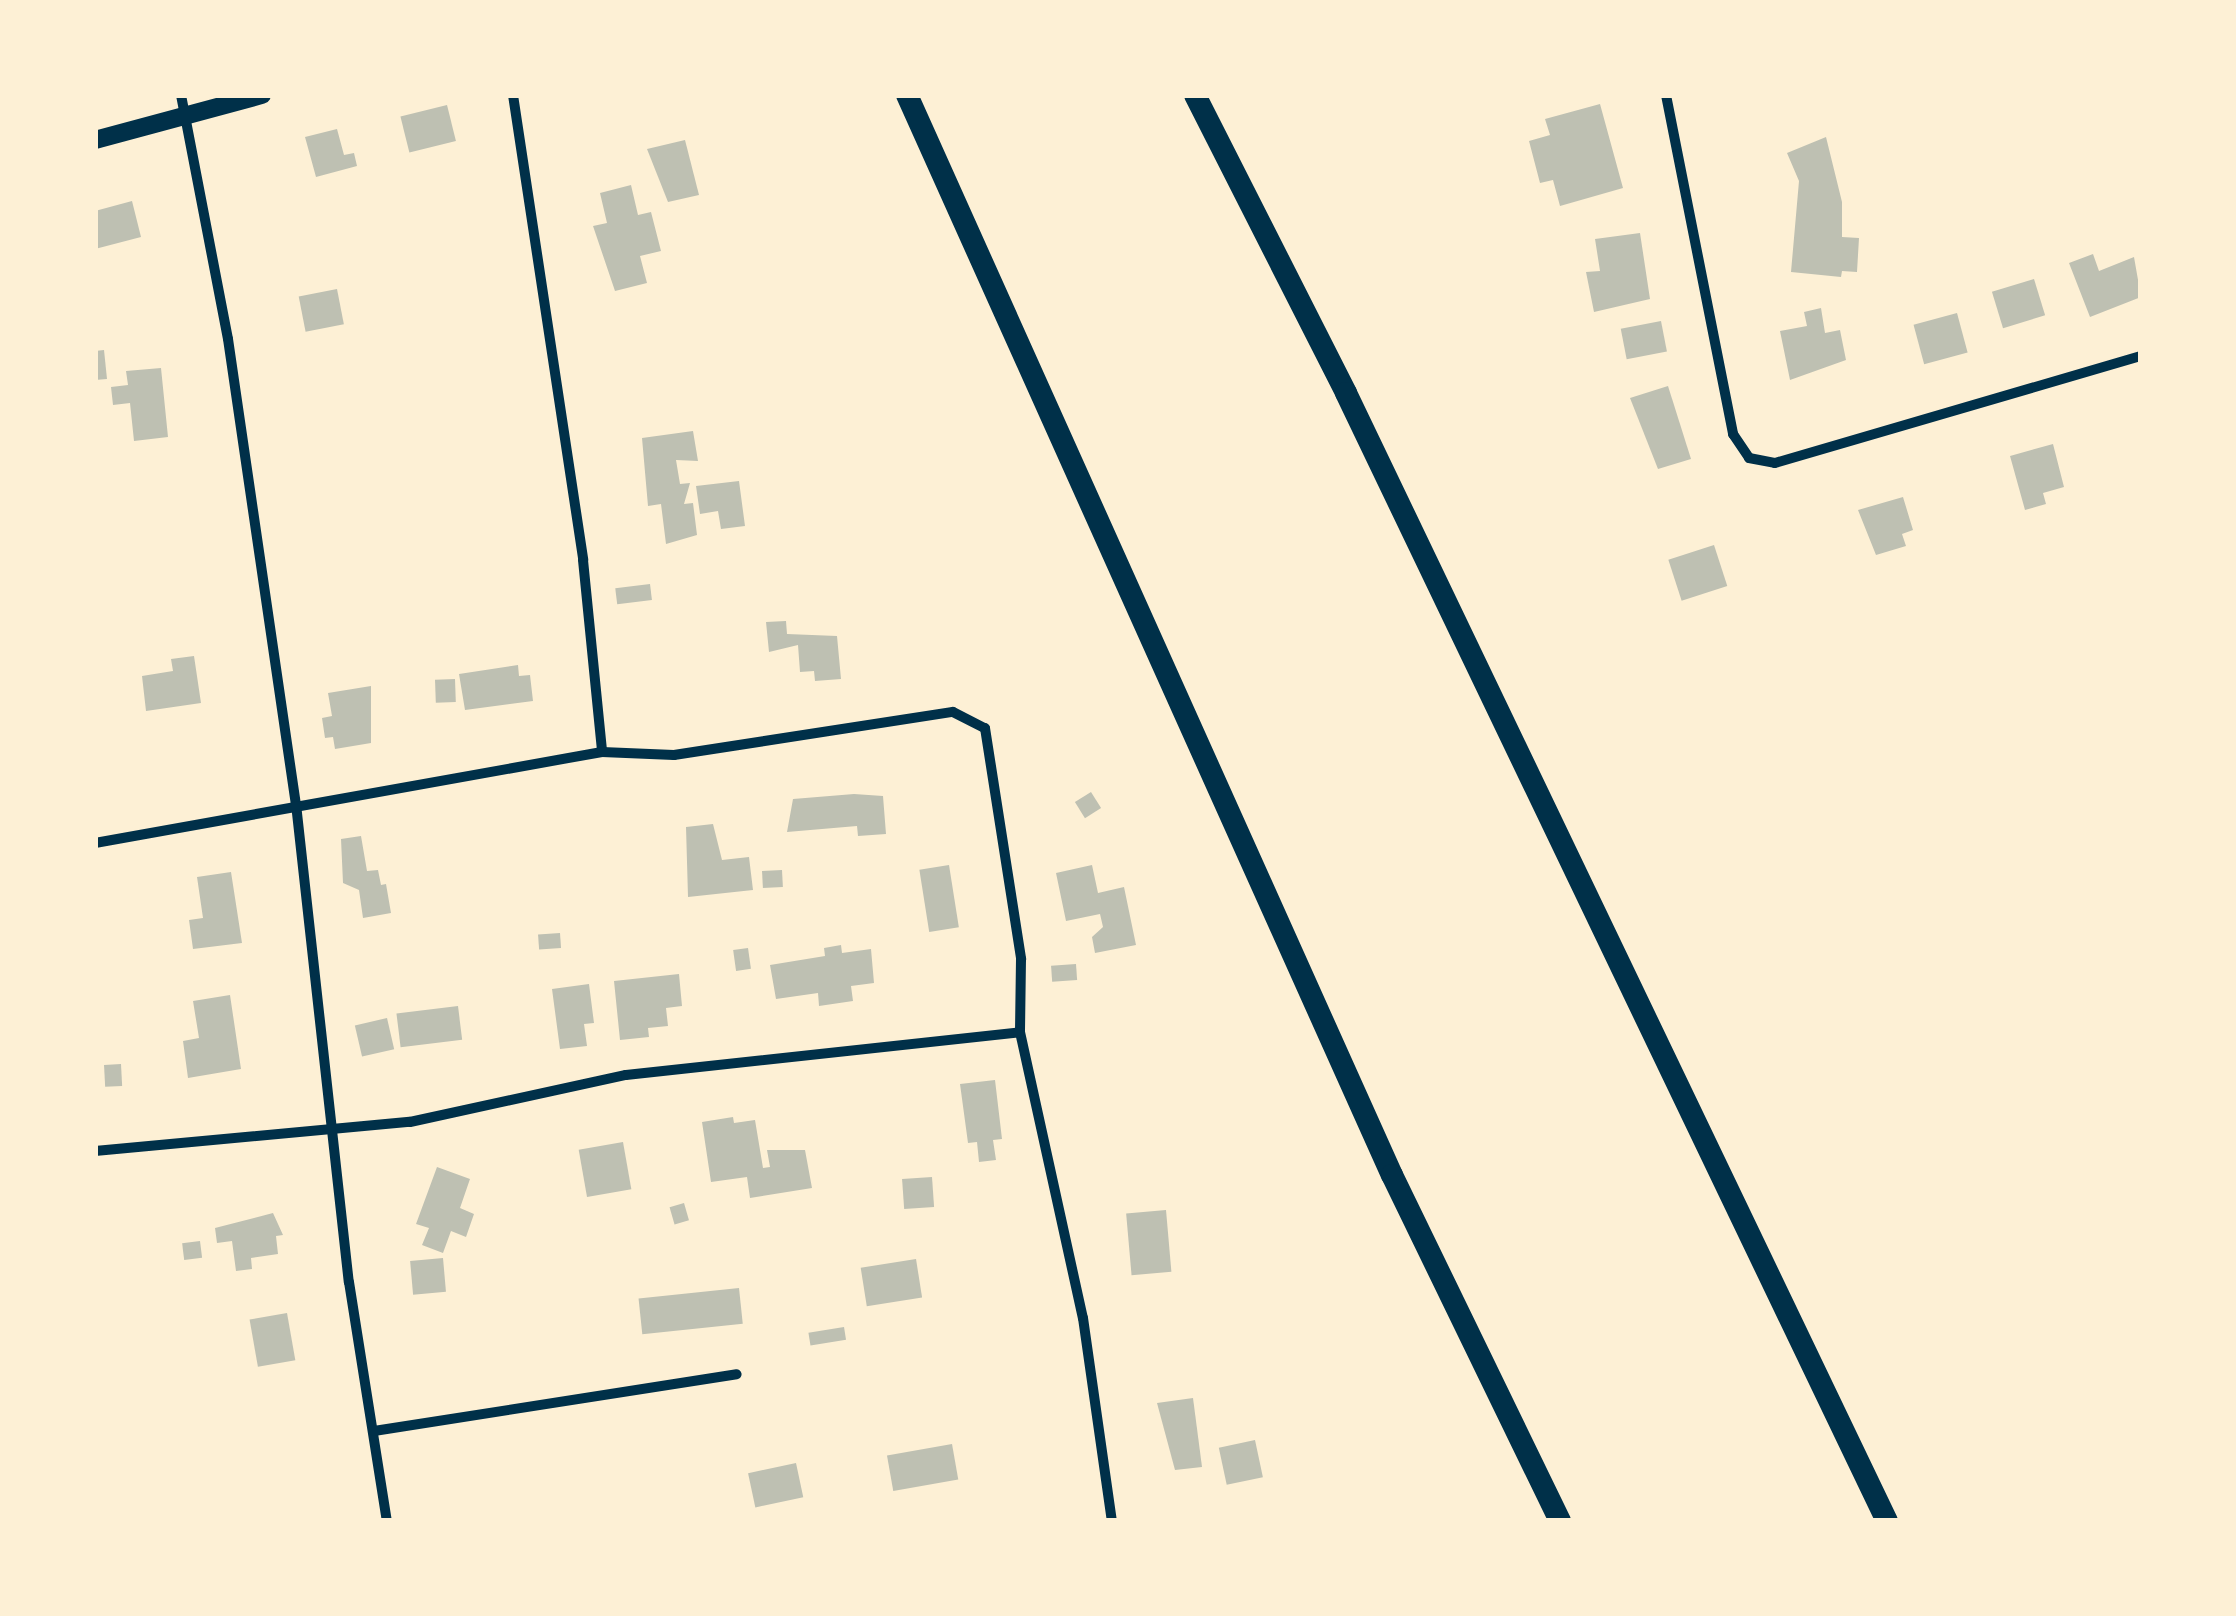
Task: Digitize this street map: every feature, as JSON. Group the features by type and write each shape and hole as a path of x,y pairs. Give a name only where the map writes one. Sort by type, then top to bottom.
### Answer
{"highway":[{"path":"907,95 1392,1175 1560,1521"},
{"path":"1195,95 1346,393 1887,1521"}],"main road":[{"path":"95,140 262,95"}],"street":[{"path":"182,95 228,340 296,808 330,1128 386,1521"},
{"path":"513,95 583,560 602,752"},
{"path":"1666,95 1733,434 1749,458 1775,464 2141,356"},
{"path":"95,843 602,752 674,756 952,712 985,728 1021,959 1020,1032 1083,1318 1112,1521"},
{"path":"95,1151 410,1122 626,1076 1020,1032"},
{"path":"374,1431 737,1374"}],"building":[{"path":"1600,104 1623,188 1560,206 1553,180 1540,183 1529,141 1550,135 1545,119"},
{"path":"447,105 456,141 409,153 400,117"},
{"path":"337,129 344,155 354,153 357,166 316,177 305,137"},
{"path":"1826,137 1842,202 1842,237 1859,238 1857,272 1842,271 1841,277 1791,272 1799,181 1787,153"},
{"path":"685,140 699,195 668,202 647,149"},
{"path":"631,185 638,215 651,212 661,251 640,256 647,283 615,291 593,226 607,223 600,193"},
{"path":"132,201 141,237 95,249 95,211"},
{"path":"1640,233 1650,299 1594,312 1586,272 1600,271 1595,239"},
{"path":"2093,254 2099,271 2134,257 2141,297 2090,317 2069,263"},
{"path":"2034,279 2045,315 2003,328 1992,292"},
{"path":"337,289 344,324 306,332 299,296"},
{"path":"1821,308 1825,333 1840,330 1846,360 1790,380 1780,331 1807,326 1804,312"},
{"path":"1957,313 1968,353 1924,364 1914,325"},
{"path":"1661,321 1667,351 1627,359 1621,329"},
{"path":"104,350 107,379 95,380 95,351"},
{"path":"161,368 168,437 134,441 130,403 113,405 111,387 128,385 126,371"},
{"path":"1668,386 1691,459 1658,469 1630,398"},
{"path":"693,431 698,461 676,460 680,484 690,483 684,504 693,503 697,535 666,544 661,504 648,506 642,438"},
{"path":"2053,444 2064,487 2043,493 2046,504 2025,510 2010,456"},
{"path":"739,481 745,526 721,529 718,511 700,514 696,486"},
{"path":"1903,497 1913,530 1902,534 1906,546 1876,555 1858,510"},
{"path":"1714,545 1727,586 1682,601 1668,560"},
{"path":"650,584 652,600 617,604 615,588"},
{"path":"786,621 787,634 837,636 841,679 815,681 814,671 800,672 798,645 769,652 766,622"},
{"path":"194,656 201,703 146,711 142,676 173,671 171,659"},
{"path":"518,665 519,676 530,675 533,701 465,710 459,674"},
{"path":"455,679 456,702 436,703 435,680"},
{"path":"371,686 371,743 335,749 333,737 325,738 322,718 332,716 328,693"},
{"path":"1091,792 1101,808 1085,818 1075,802"},
{"path":"883,796 886,834 858,836 857,826 787,832 793,799"},
{"path":"713,824 722,860 749,857 753,890 688,897 686,827"},
{"path":"361,836 367,871 378,870 381,885 386,884 391,913 363,918 359,890 343,883 341,839"},
{"path":"949,865 959,927 929,932 919,870"},
{"path":"1092,865 1098,893 1124,887 1136,945 1095,953 1092,937 1103,927 1100,914 1066,921 1056,873"},
{"path":"782,870 783,887 763,888 762,871"},
{"path":"231,872 242,943 193,949 189,920 203,918 197,877"},
{"path":"560,933 561,948 539,949 538,935"},
{"path":"841,945 842,953 871,949 874,983 851,986 853,1001 819,1006 818,993 776,999 770,965 825,956 824,948"},
{"path":"748,948 751,969 736,971 733,950"},
{"path":"1076,964 1077,980 1052,982 1051,966"},
{"path":"679,974 682,1006 666,1008 668,1026 648,1028 649,1037 620,1040 614,981"},
{"path":"589,984 594,1023 584,1024 587,1046 560,1049 552,989"},
{"path":"230,995 241,1069 188,1078 183,1041 199,1038 193,1001"},
{"path":"458,1006 462,1040 401,1047 396,1014"},
{"path":"387,1018 394,1049 362,1057 355,1025"},
{"path":"121,1064 122,1086 105,1087 104,1065"},
{"path":"995,1080 1002,1139 993,1140 996,1160 979,1162 977,1142 968,1143 960,1084"},
{"path":"733,1117 734,1123 755,1120 763,1168 770,1167 767,1150 805,1150 812,1188 750,1198 747,1177 711,1182 702,1122"},
{"path":"623,1142 631,1189 587,1197 579,1150"},
{"path":"437,1167 470,1179 460,1208 474,1214 466,1237 451,1231 443,1253 422,1245 429,1228 416,1224"},
{"path":"932,1177 934,1207 904,1209 902,1179"},
{"path":"684,1203 689,1220 675,1224 670,1207"},
{"path":"1166,1210 1171,1272 1132,1275 1126,1213"},
{"path":"273,1213 283,1235 276,1236 278,1254 251,1258 252,1269 236,1271 232,1241 217,1243 215,1228"},
{"path":"200,1241 202,1258 184,1260 182,1243"},
{"path":"443,1258 446,1292 413,1295 410,1261"},
{"path":"916,1259 922,1298 867,1306 861,1268"},
{"path":"739,1288 743,1324 642,1334 639,1299"},
{"path":"287,1313 295,1360 258,1367 250,1320"},
{"path":"844,1327 846,1340 810,1345 808,1333"},
{"path":"1193,1398 1202,1467 1175,1470 1157,1403"},
{"path":"1255,1440 1263,1477 1227,1485 1219,1448"},
{"path":"952,1444 958,1479 893,1491 887,1455"},
{"path":"796,1463 803,1497 755,1507 748,1473"}]}
